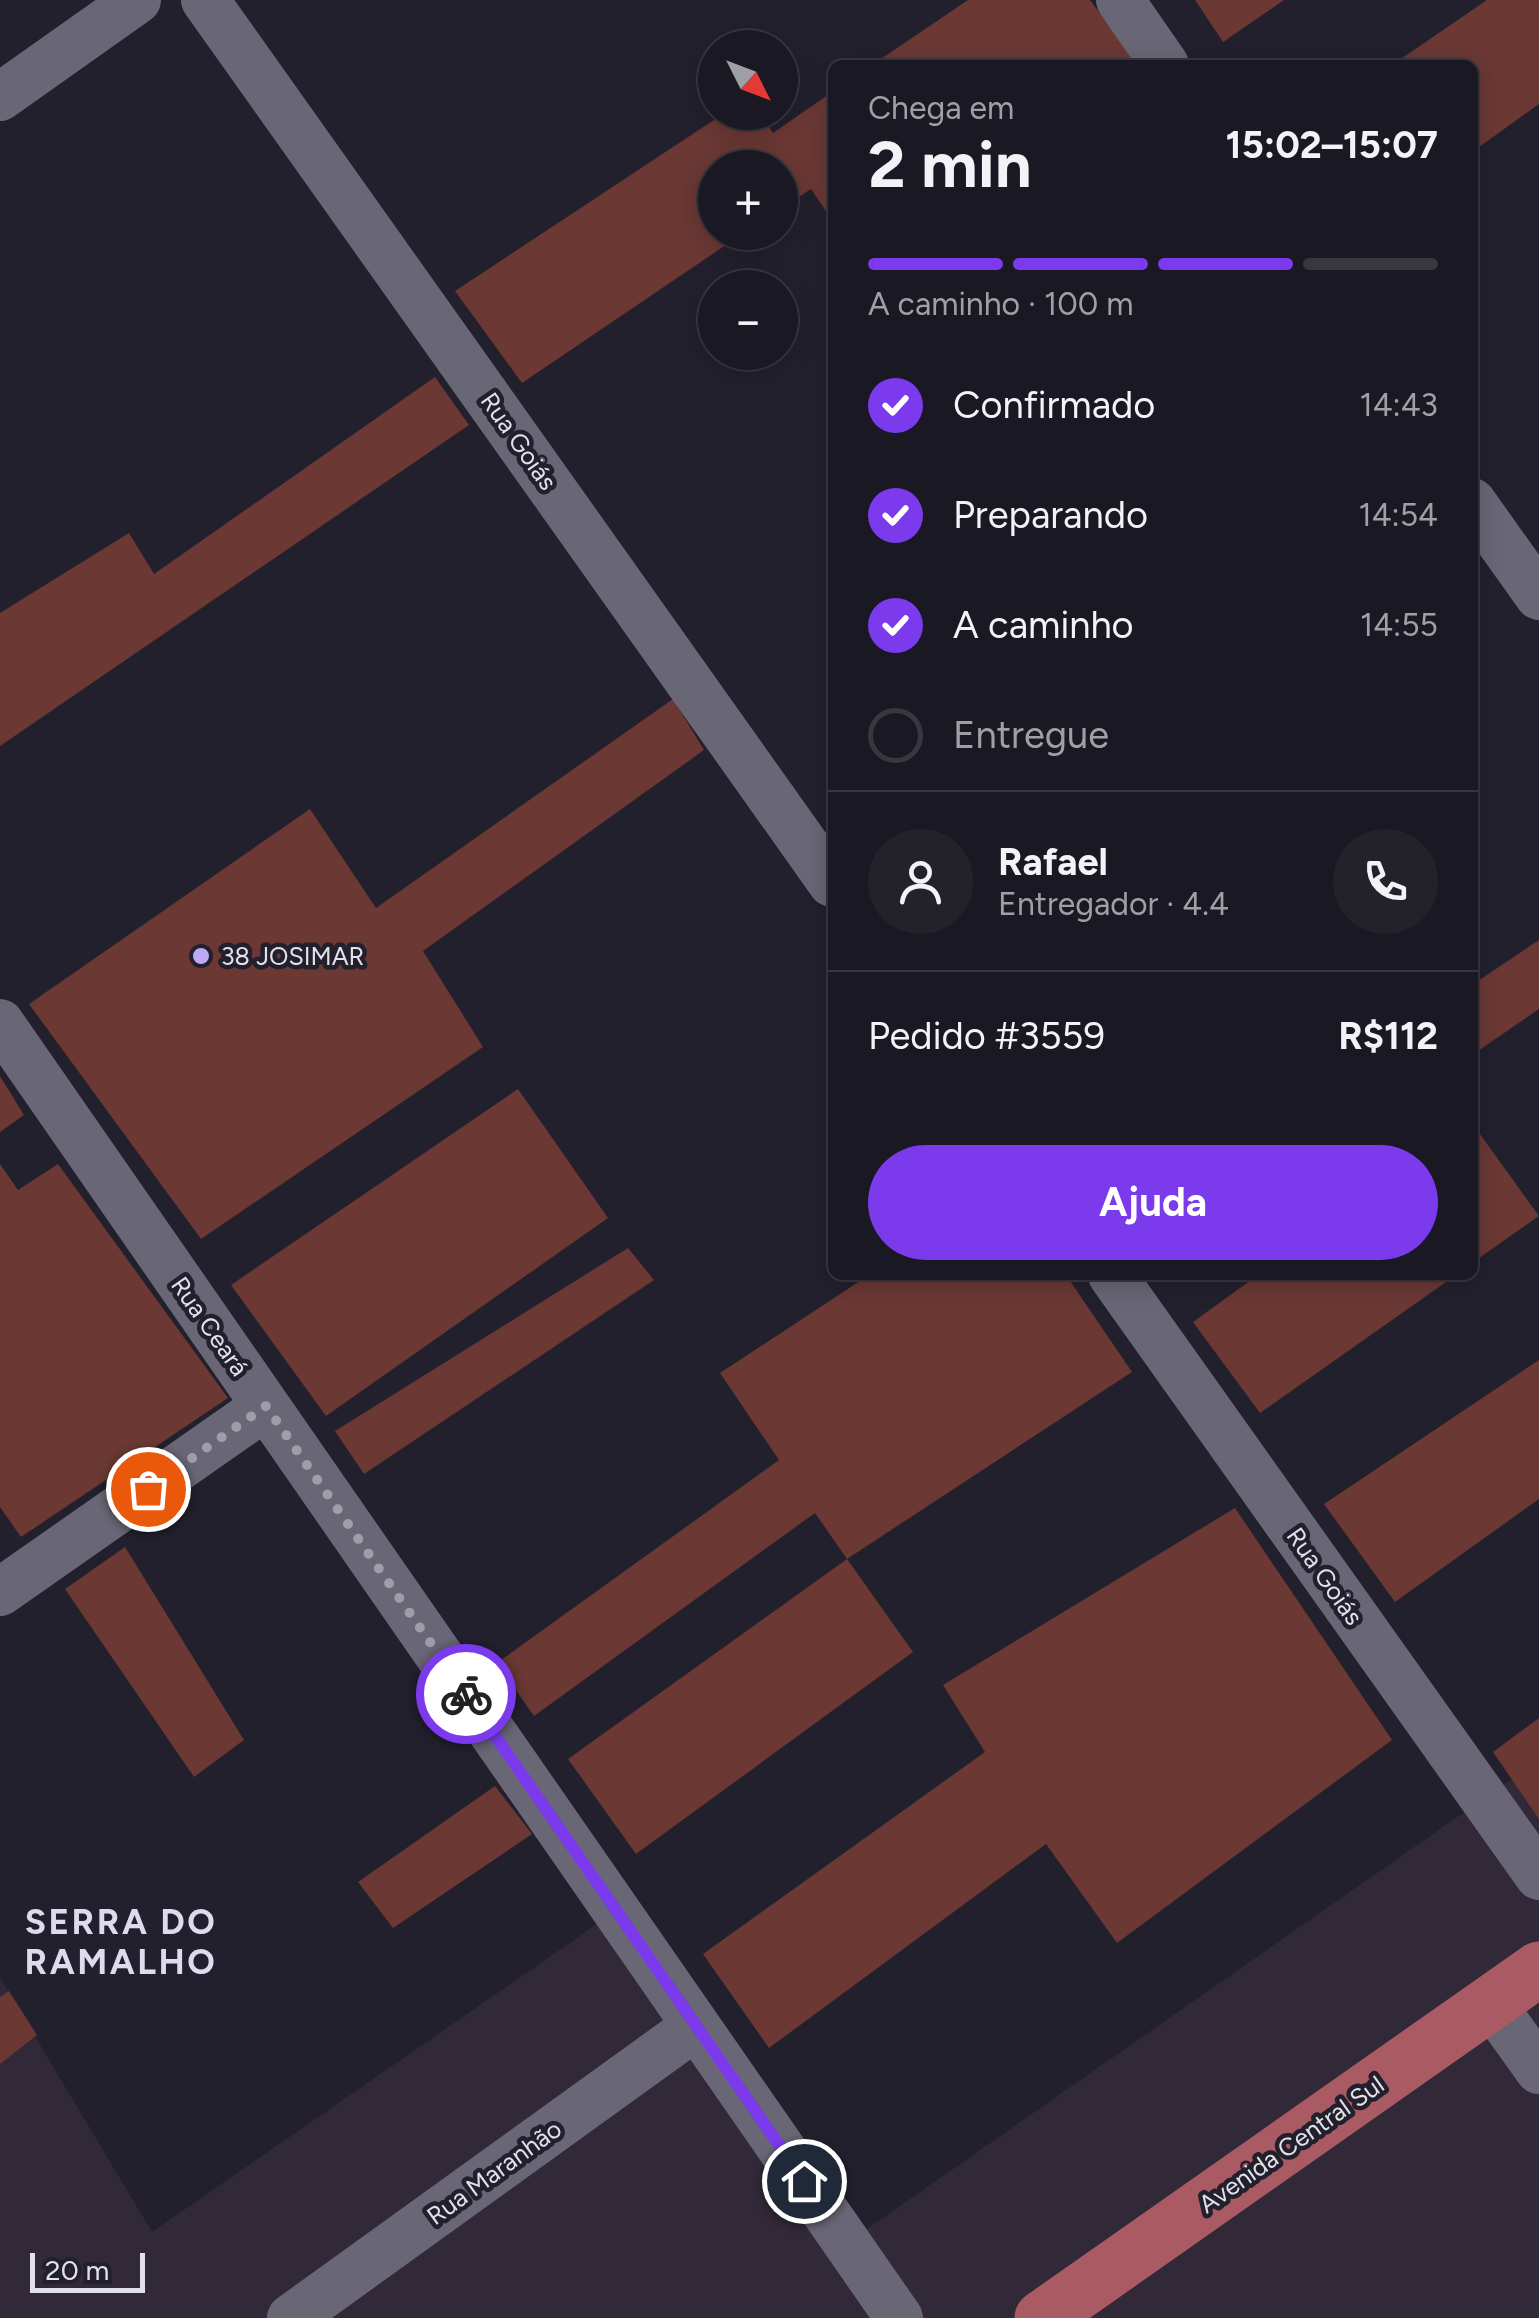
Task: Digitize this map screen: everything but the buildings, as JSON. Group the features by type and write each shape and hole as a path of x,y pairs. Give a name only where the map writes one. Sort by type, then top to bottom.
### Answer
{"main road":[{"name":"Avenida Central Sul","path":"1042,2318 1539,1969"}],"street":[{"path":"0,96 137,0"},
{"name":"Rua Goiás","path":"205,0 828,877"},
{"path":"1120,0 1162,60"},
{"path":"1478,510 1539,596"},
{"name":"Rua Ceará","path":"0,1023 898,2318"},
{"name":"Rua Goiás","path":"1116,1280 1539,1876"},
{"path":"0,1592 266,1406"},
{"path":"1491,2003 1539,2070"},
{"name":"Rua Maranhão","path":"291,2318 696,2026"}],"shaded area":[{"path":"1539,1760 1539,2318 0,2318 0,1978 152,2232 616,1911 847,2243"}],"way so far":[{"path":"148,1489 266,1406 466,1694"}],"place":[{"name":"38 JOSIMAR","path":"201,956"}],"district":[{"name":"SERRA DO RAMALHO","path":"121,1942"}],"route":[{"path":"466,1694 804,2181"}]}
